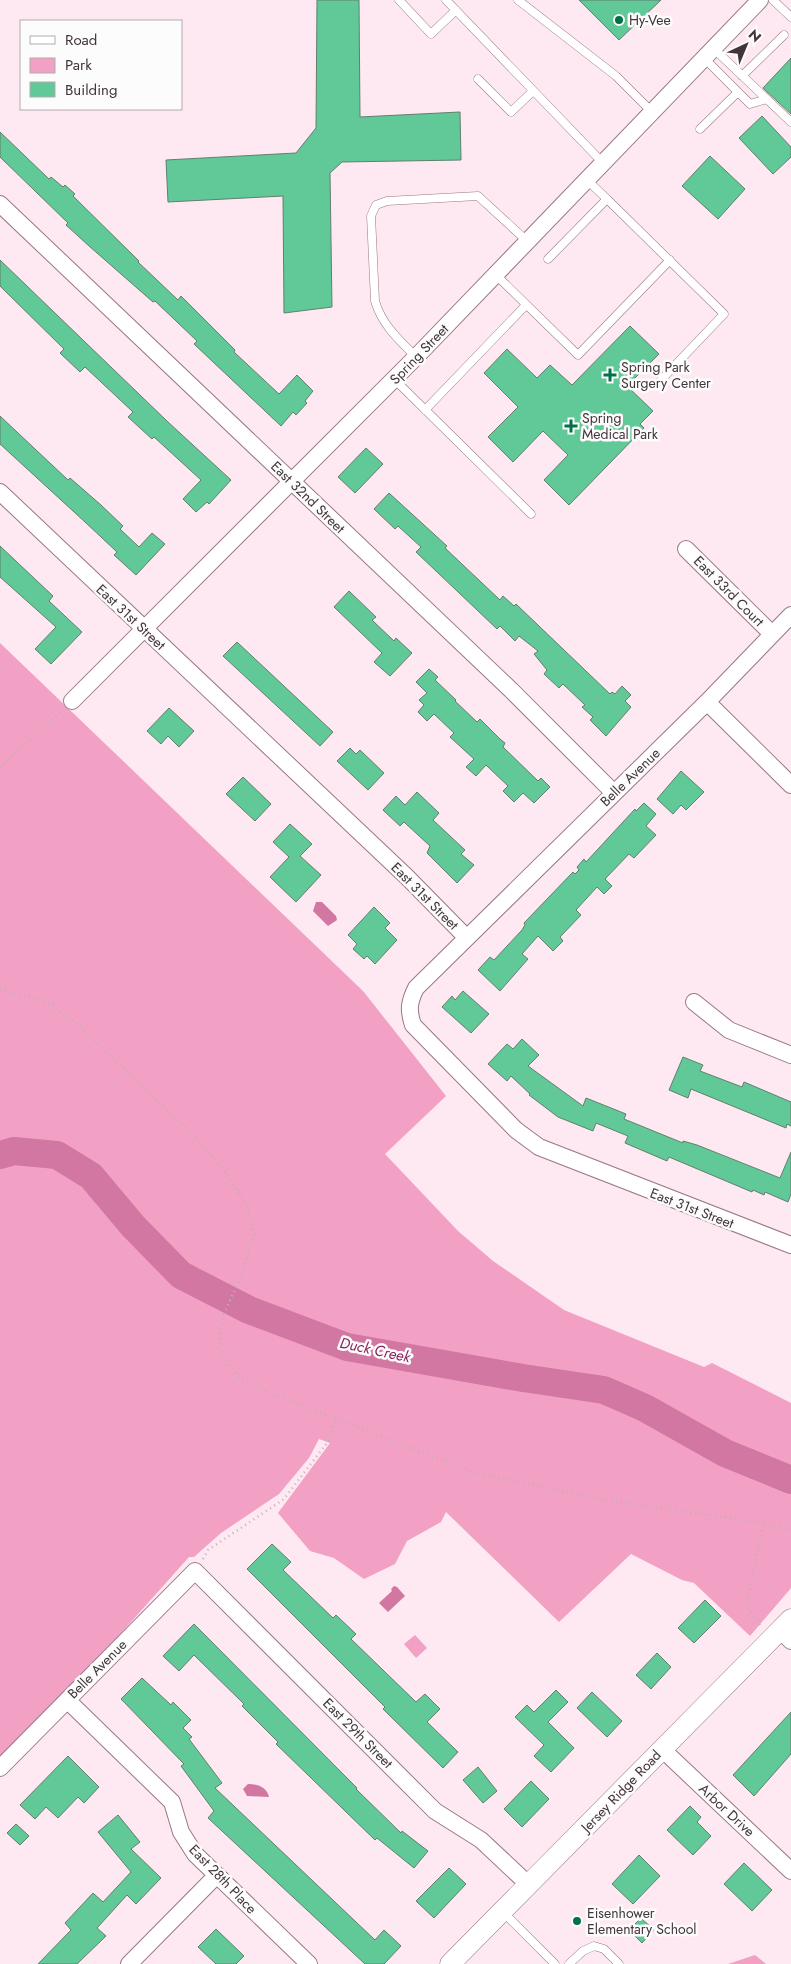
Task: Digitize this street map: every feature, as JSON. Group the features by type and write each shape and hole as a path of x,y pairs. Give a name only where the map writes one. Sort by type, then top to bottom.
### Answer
{"street":[{"name":"Spring Street","path":"72,702 416,358 760,0"},
{"name":"East 32nd Street","path":"0,204 511,690 614,793"},
{"name":"East 31st Street","path":"0,492 407,877 466,937 416,988 409,1002 409,1012 413,1025 516,1130 538,1147 552,1154 791,1245"},
{"name":"East 33rd Court","path":"686,549 772,634"},
{"name":"Belle Avenue","path":"466,937 707,702 791,615"},
{"path":"707,702 791,785"},
{"path":"694,1002 729,1030 791,1055"},
{"name":"Belle Avenue","path":"0,1768 195,1571"},
{"name":"East 29th Street","path":"195,1571 435,1811 481,1840 529,1885"},
{"name":"Jersey Ridge Road","path":"453,1963 662,1749 784,1632"},
{"name":"East 28th Place","path":"67,1700 172,1802 181,1832 195,1854 309,1964"},
{"name":"Arbor Drive","path":"662,1749 791,1871"},
{"path":"129,1964 217,1875"}],"lane":[{"path":"399,0 431,34 456,10"},
{"path":"446,0 603,163"},
{"path":"518,0 616,76 652,112"},
{"path":"773,0 791,17"},
{"path":"742,76 784,35"},
{"path":"709,53 742,76 791,122"},
{"path":"709,53 738,92 750,104 767,99"},
{"path":"478,79 511,112 533,91"},
{"path":"700,129 738,92"},
{"path":"587,180 724,314 660,382"},
{"path":"416,358 390,330 378,313 375,301 371,216 376,205 387,201 478,196 527,241"},
{"path":"548,259 607,199"},
{"path":"496,274 578,355 670,260"},
{"path":"425,410 526,305"},
{"path":"394,379 531,514"},
{"path":"503,1912 556,1964"},
{"path":"569,1964 583,1951 594,1946 604,1949 619,1964"}],"path":[{"path":"0,767 72,702"},
{"path":"0,989 52,1004 77,1024 193,1134 225,1171 247,1207 254,1235 241,1276 224,1314 218,1348 237,1376 265,1391 476,1473 619,1502 764,1523 791,1530"},
{"path":"195,1571 208,1550 284,1499 330,1439 336,1419"},
{"path":"764,1523 746,1605 756,1622 784,1632"}],"green space":[{"path":"0,643 363,991 446,1096 385,1154 458,1231 493,1261 564,1310 704,1367 712,1363 791,1403 791,1588 750,1636 694,1583 682,1580 631,1554 559,1622 446,1512 441,1522 407,1541 395,1564 364,1579 334,1558 310,1551 278,1513 330,1443 319,1439 309,1458 279,1494 221,1533 194,1557 189,1557 98,1659 0,1759"},
{"path":"415,1635 427,1648 416,1658 404,1644"},
{"path":"755,1955 766,1964 728,1964"}],"shaded area":[{"path":"316,902 322,902 336,916 337,920 328,926 313,911"},
{"path":"394,1586 405,1596 388,1612 379,1603 392,1591 391,1589"},
{"path":"248,1784 262,1787 269,1797 247,1796 243,1789"}],"building":[{"path":"317,0 359,0 360,117 460,112 461,160 342,162 330,173 332,307 284,313 283,196 168,202 166,160 296,153 316,128"},
{"name":"Hy-Vee","path":"579,0 661,0 619,40"},
{"path":"791,58 791,114 763,88"},
{"path":"762,116 791,147 791,157 773,174 739,138"},
{"path":"0,132 49,179 51,177 63,187 65,185 75,194 73,196 138,262 178,300 181,296 235,350 234,352 279,394 297,375 313,391 305,401 307,403 296,415 293,412 281,426 194,344 197,341 155,301 153,302 66,225 68,223 0,157"},
{"path":"710,156 745,189 718,219 682,186"},
{"path":"0,260 231,480 209,504 207,502 196,512 183,499 201,480 154,437 152,439 128,417 133,412 85,367 80,372 60,353 64,349 0,286"},
{"name":"Spring Medical Park","path":"630,326 659,354 627,386 653,411 640,424 644,428 569,505 544,480 568,455 543,431 513,462 488,437 518,407 484,373 507,349 537,378 550,365 572,385"},
{"path":"0,416 68,480 70,478 101,505 123,526 120,529 139,547 152,533 165,544 136,575 114,555 117,552 0,444"},
{"path":"366,448 383,464 355,493 338,477"},
{"path":"389,493 447,546 445,548 500,600 503,596 514,606 516,604 610,694 612,692 615,694 622,686 631,695 625,701 631,707 606,736 590,720 593,717 582,707 585,705 563,684 559,688 544,674 547,670 534,654 538,651 519,636 515,641 500,626 497,629 416,552 421,547 398,526 395,529 374,509"},
{"path":"0,546 53,596 49,601 82,632 51,664 35,649 56,627 0,577"},
{"path":"349,591 376,617 372,620 394,641 396,638 412,653 390,676 374,662 382,653 334,607"},
{"path":"237,642 333,732 320,746 223,656"},
{"path":"429,669 438,677 435,680 455,701 477,722 480,719 505,743 503,747 538,781 541,778 550,787 534,803 523,793 514,802 503,791 508,786 486,765 476,776 466,767 474,759 450,737 454,733 434,714 427,721 418,712 424,705 419,700 427,693 416,682"},
{"path":"169,708 194,731 179,747 168,736 161,744 147,731"},
{"path":"350,748 356,754 360,750 384,773 368,790 337,761"},
{"path":"681,771 704,792 686,810 681,805 673,814 657,799"},
{"path":"243,777 271,804 255,821 226,794"},
{"path":"417,792 439,813 433,820 465,850 461,854 474,865 457,883 427,853 430,846 404,822 400,826 383,810 396,796 405,805"},
{"path":"644,803 656,814 646,826 656,835 634,858 629,854 605,879 612,886 604,894 597,887 576,910 581,915 560,937 563,941 553,951 538,936 522,954 528,959 500,991 478,970 490,957 494,960 522,930 525,925 524,923 573,872 575,874 579,870 577,867 584,859 586,862 635,809 636,811"},
{"path":"290,824 312,844 300,856 321,875 296,902 270,877 289,857 273,842"},
{"path":"374,907 390,923 385,928 397,940 375,964 367,956 364,959 353,949 357,944 348,935"},
{"path":"463,991 489,1014 471,1033 442,1007 452,996 455,1000"},
{"path":"522,1039 539,1055 528,1066 583,1106 586,1098 626,1114 624,1119 683,1143 683,1141 697,1145 780,1178 791,1152 791,1194 788,1202 765,1192 764,1195 753,1190 752,1192 669,1157 667,1161 625,1143 628,1136 596,1123 593,1131 558,1117 529,1095 511,1076 507,1081 488,1064 507,1044 513,1049"},
{"path":"683,1057 703,1065 700,1071 742,1087 744,1082 791,1102 791,1126 787,1124 786,1128 691,1089 688,1098 669,1090"},
{"path":"272,1544 291,1562 283,1570 333,1618 336,1615 356,1634 351,1639 416,1702 425,1694 440,1709 427,1722 458,1752 443,1768 247,1569"},
{"path":"705,1600 721,1616 694,1643 678,1628"},
{"path":"194,1624 401,1833 402,1831 428,1851 414,1868 377,1838 375,1840 276,1744 278,1742 242,1706 244,1704 194,1655 179,1671 163,1656"},
{"path":"657,1653 671,1667 651,1689 636,1675"},
{"path":"142,1678 171,1705 173,1702 191,1720 183,1728 192,1737 189,1739 222,1783 215,1788 375,1940 384,1930 401,1946 384,1964 365,1964 208,1818 214,1811 181,1766 184,1764 121,1699"},
{"path":"556,1690 568,1702 548,1722 574,1748 551,1772 534,1756 544,1745 515,1717 527,1705 534,1712"},
{"path":"592,1692 622,1721 607,1737 577,1708"},
{"path":"791,1712 791,1754 754,1796 733,1775"},
{"path":"68,1756 99,1787 84,1803 78,1797 58,1818 46,1807 35,1819 20,1805"},
{"path":"478,1767 497,1791 483,1803 463,1780"},
{"path":"531,1781 549,1799 522,1827 504,1809"},
{"path":"690,1806 701,1817 697,1822 711,1836 693,1855 667,1830"},
{"path":"118,1815 140,1842 131,1849 161,1878 136,1904 127,1895 97,1928 106,1936 77,1964 38,1964 71,1930 65,1923 93,1893 103,1902 131,1872 98,1832"},
{"path":"16,1824 29,1836 20,1845 7,1833"},
{"path":"639,1855 660,1876 633,1904 612,1884"},
{"path":"744,1863 772,1890 752,1911 724,1884"},
{"path":"449,1868 466,1884 434,1918 416,1901"},
{"path":"641,1918 654,1930 642,1943 629,1930"},
{"path":"216,1929 244,1956 236,1964 216,1964 198,1947"}],"waterway":[{"name":"Duck Creek","path":"0,1155 14,1151 57,1155 91,1176 133,1226 181,1275 249,1310 347,1347 523,1378 604,1390 645,1408 725,1453 791,1480"}],"place":[{"name":"Hy-Vee","path":"619,20"},
{"name":"Spring Park Surgery Center","path":"610,375"},
{"name":"Spring Medical Park","path":"571,426"},
{"name":"Eisenhower Elementary School","path":"577,1921"}]}
